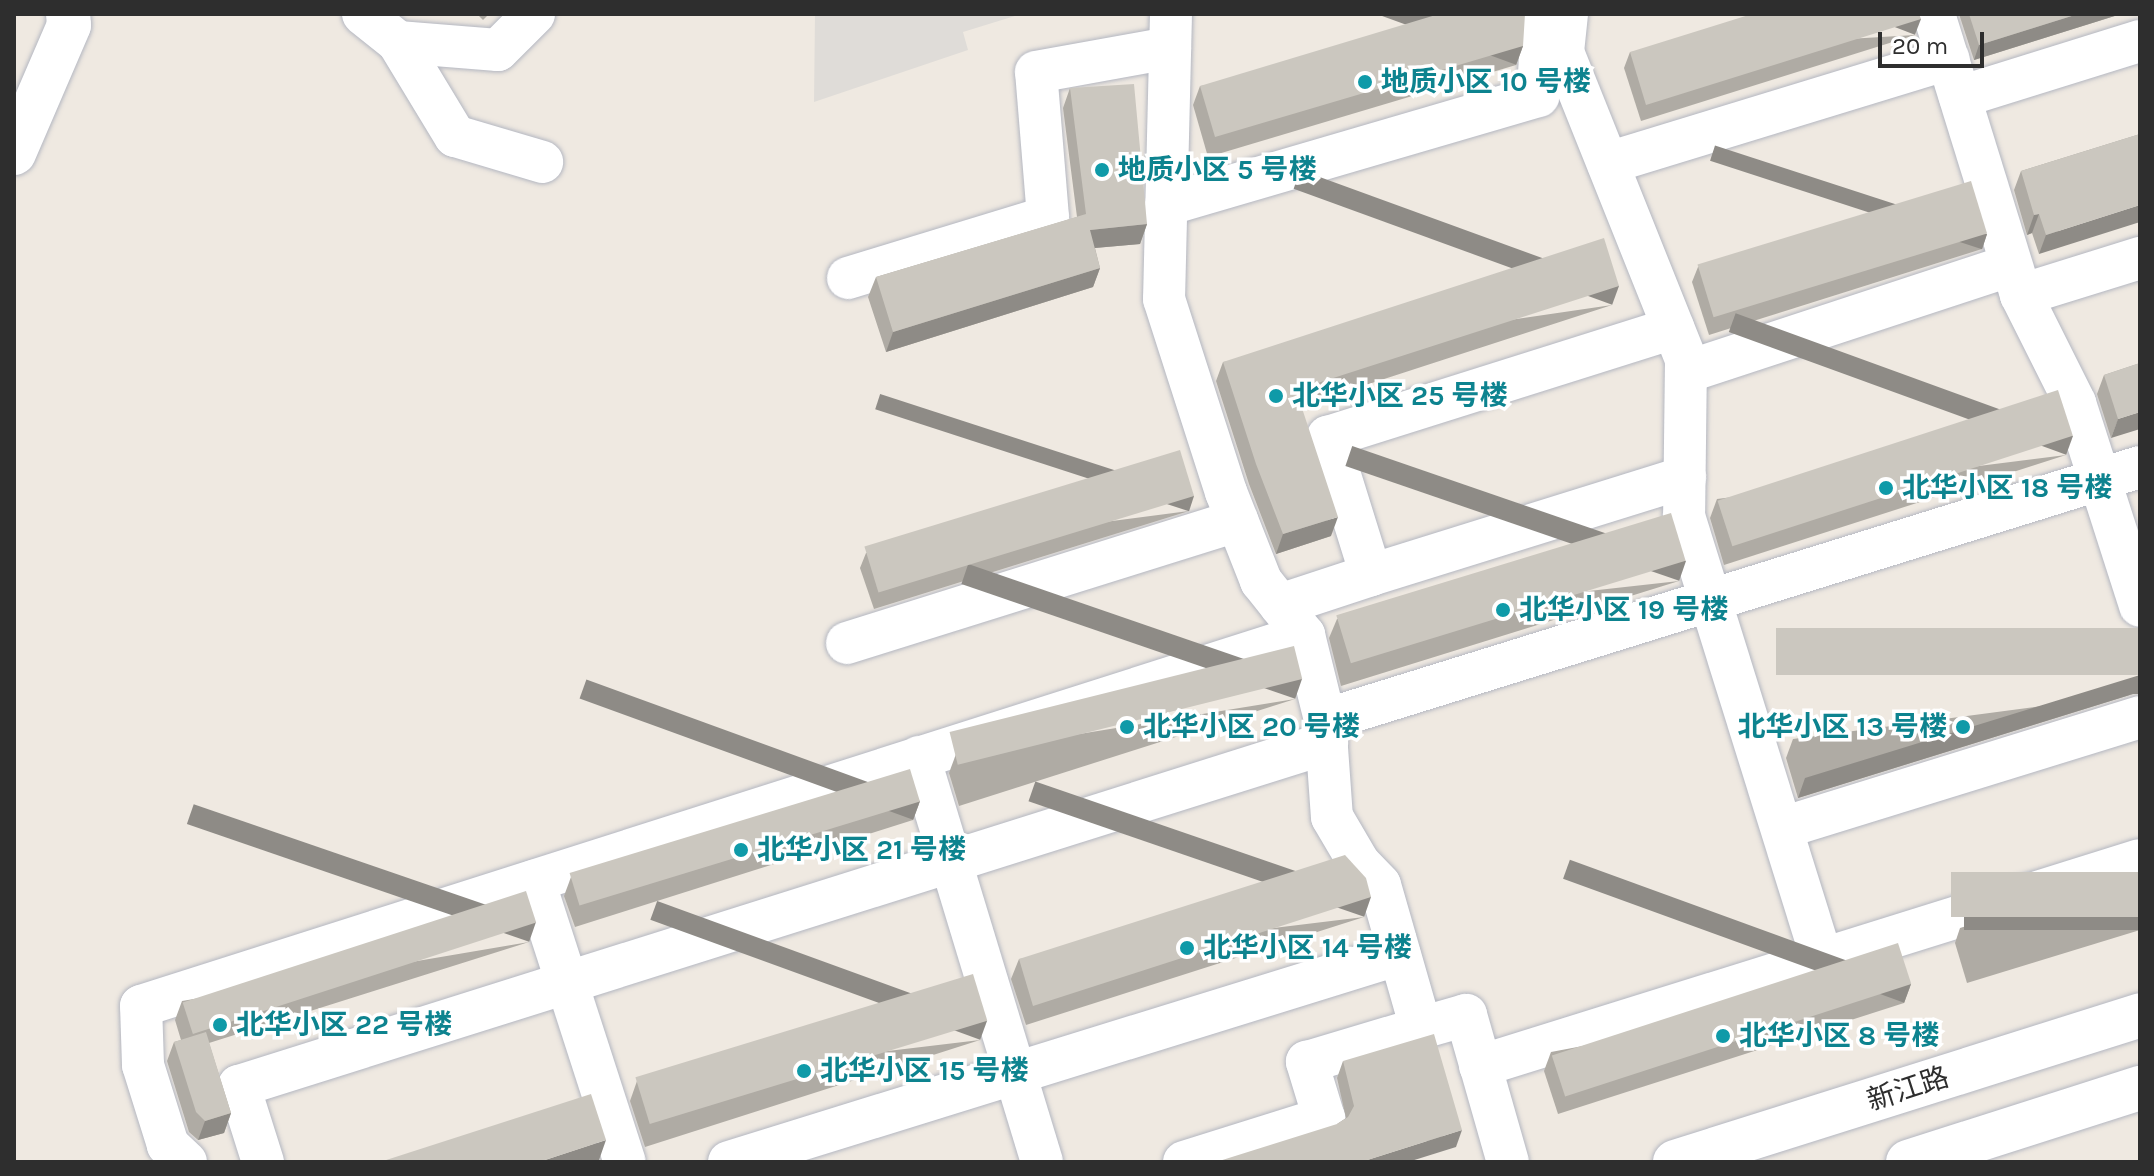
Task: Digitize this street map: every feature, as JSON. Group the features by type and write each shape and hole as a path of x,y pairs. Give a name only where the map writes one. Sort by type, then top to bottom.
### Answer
{"main road":[{"path":"14,153 69,25 68,14"},
{"name":"新江路","path":"1675,1162 2140,1015"},
{"path":"1908,1162 2140,1088"}],"street":[{"path":"363,14 398,42 455,136 542,162"},
{"path":"398,42 498,50 534,14"},
{"path":"1166,205 1538,96 1542,14"},
{"path":"1567,14 1563,52 1686,360 1684,516 1822,959"},
{"path":"1934,14 2016,280 2075,403 2140,606"},
{"path":"848,278 1048,217 1036,72 1170,31 1164,299 1237,521 1261,581 1292,620 1326,732 1332,817 1359,863 1380,885 1421,1028"},
{"path":"1608,163 1954,78 2140,41"},
{"path":"1686,372 2016,280 2140,258"},
{"path":"1371,575 1328,437 1673,328"},
{"path":"263,1162 239,1086 951,862 1711,600 2140,467"},
{"path":"186,1162 168,1145 143,1065 141,1006 919,757 1292,620 1371,575 1685,477"},
{"path":"847,643 1237,521"},
{"path":"1782,828 2140,717"},
{"path":"919,757 1042,1162"},
{"path":"1480,1066 2140,860"},
{"path":"534,881 625,1162"},
{"path":"729,1162 1400,954"},
{"path":"1184,1162 1324,1118 1307,1062 1466,1015 1508,1162"}],"shaded area":[{"path":"815,14 1021,14 963,32 968,50 814,102"}],"building":[{"name":"地质小区 10 号楼","path":"1439,14 1525,14 1523,46 1215,137 1200,86"},
{"path":"1752,14 1919,14 1921,19 1646,105 1630,52"},
{"path":"1969,14 2078,14 1979,45"},
{"name":"地质小区 5 号楼","path":"1134,84 1147,224 1090,230 1100,268 893,332 876,277 1086,214 1070,88"},
{"path":"2140,134 2140,205 2046,235 2039,214 2034,215 2021,171"},
{"path":"1971,181 1987,234 1714,317 1697,265"},
{"name":"北华小区 25 号楼","path":"1604,238 1619,286 1296,390 1338,517 1283,534 1256,464 1223,362"},
{"path":"2140,363 2140,412 2118,419 2104,375"},
{"name":"北华小区 18 号楼","path":"2058,390 2073,436 1732,546 1718,501"},
{"path":"1180,450 1194,496 878,592 864,546"},
{"name":"北华小区 19 号楼","path":"1671,513 1686,561 1351,663 1336,615"},
{"path":"1776,628 2140,628 2140,675 1776,675"},
{"path":"1294,646 1302,679 958,765 950,732"},
{"name":"北华小区 21 号楼","path":"910,769 920,802 579,906 570,873"},
{"name":"北华小区 14 号楼","path":"1345,855 1366,878 1371,897 1033,1006 1019,959"},
{"path":"1951,872 2140,872 2140,917 1951,917"},
{"path":"526,891 536,922 193,1034 183,1003"},
{"name":"北华小区 8 号楼","path":"1898,943 1911,984 1565,1096 1552,1055"},
{"path":"973,974 987,1021 650,1124 635,1077"},
{"path":"206,1032 231,1113 205,1121 196,1112 174,1042"},
{"path":"1434,1034 1462,1130 1361,1162 1216,1162 1337,1124 1348,1117 1354,1106 1343,1061"},
{"path":"591,1094 606,1140 539,1162 380,1162"}],"place":[{"name":"地质小区 10 号楼","path":"1365,82"},
{"name":"地质小区 5 号楼","path":"1102,170"},
{"name":"北华小区 25 号楼","path":"1276,396"},
{"name":"北华小区 18 号楼","path":"1886,488"},
{"name":"北华小区 19 号楼","path":"1503,610"},
{"name":"北华小区 20 号楼","path":"1127,727"},
{"name":"北华小区 13 号楼","path":"1963,727"},
{"name":"北华小区 21 号楼","path":"741,850"},
{"name":"北华小区 14 号楼","path":"1187,948"},
{"name":"北华小区 22 号楼","path":"220,1025"},
{"name":"北华小区 8 号楼","path":"1723,1036"},
{"name":"北华小区 15 号楼","path":"804,1071"}]}
